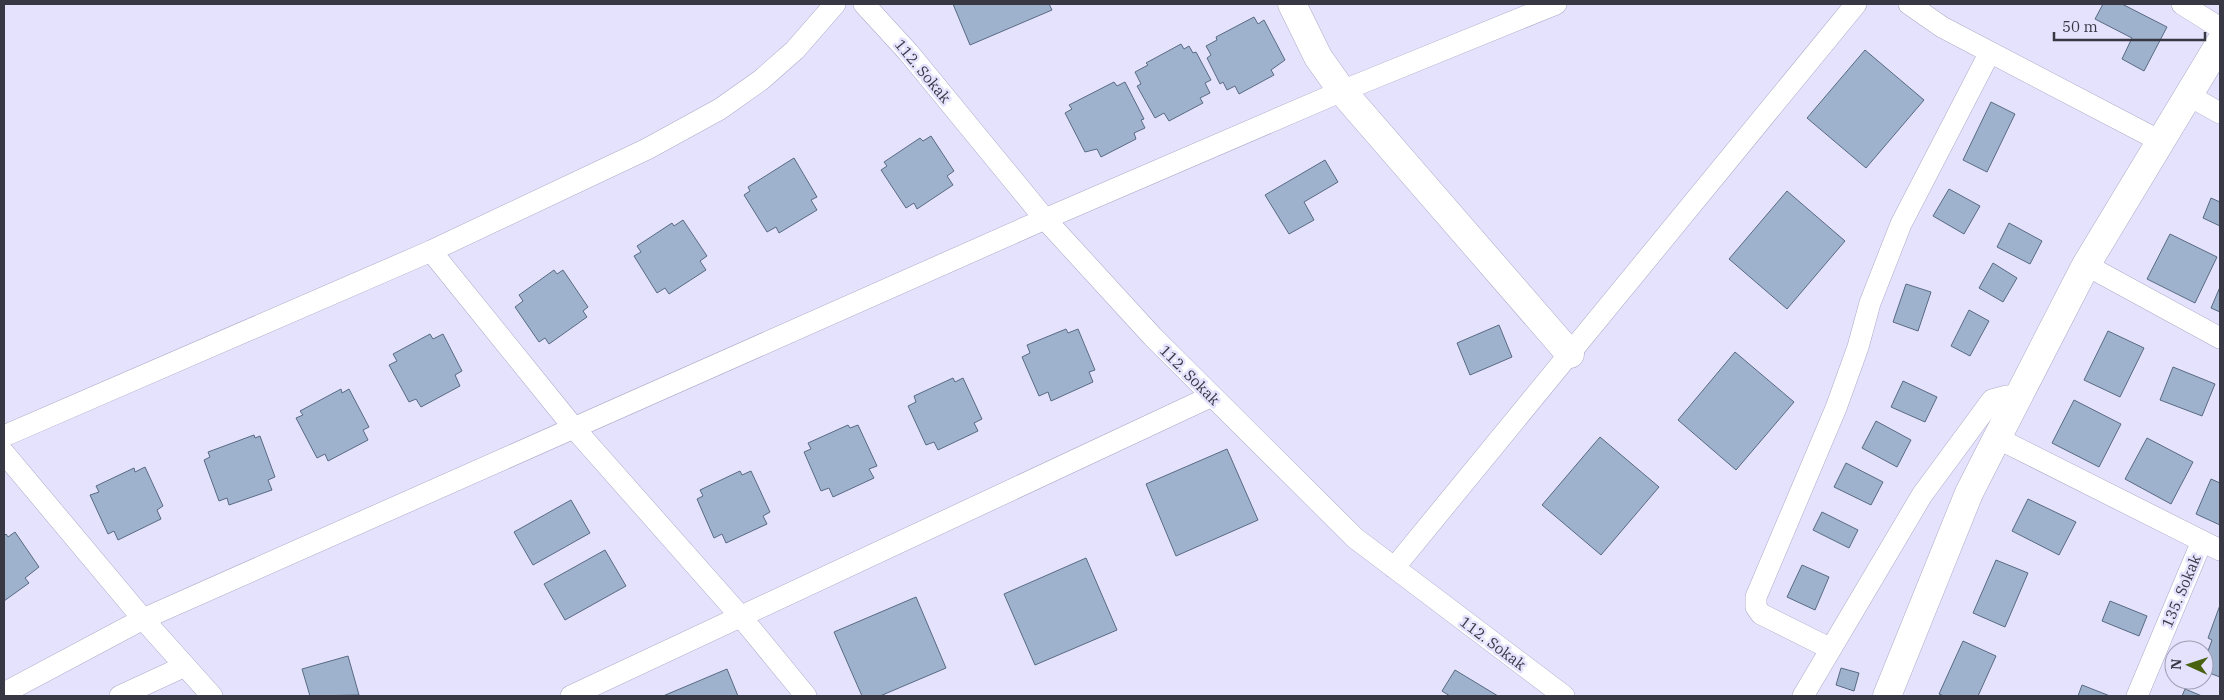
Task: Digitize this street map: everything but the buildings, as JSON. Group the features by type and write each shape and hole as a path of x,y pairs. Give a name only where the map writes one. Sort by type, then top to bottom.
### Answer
{"main road":[{"path":"1292,4 1318,57 1342,91 1570,354"},
{"path":"1888,696 1969,493 1997,438 2086,265 2220,44"}],"street":[{"path":"4,436 432,251 647,149 720,109 761,80 795,50 835,4"},
{"name":"112. Sokak","path":"864,4 908,52 1045,219 1152,337 1355,538 1564,696"},
{"path":"4,693 143,619 1045,219 1342,91 1556,4"},
{"path":"1394,568 1856,4"},
{"path":"1908,4 1942,27 2160,142"},
{"path":"2182,4 2220,28"},
{"path":"1832,649 1761,614 1756,607 1756,597 1836,408 1858,347 1874,294 1901,224 1990,52"},
{"path":"2188,95 2220,114"},
{"path":"432,251 574,428 742,618 806,696"},
{"path":"2086,265 2220,338"},
{"path":"572,696 742,618 1212,396"},
{"path":"1803,696 1922,496 1992,400 2007,396 2018,397"},
{"path":"1997,438 2211,545"},
{"path":"4,452 143,619 212,696"},
{"name":"135. Sokak","path":"2138,696 2211,545"},
{"path":"120,696 185,666"}]}
